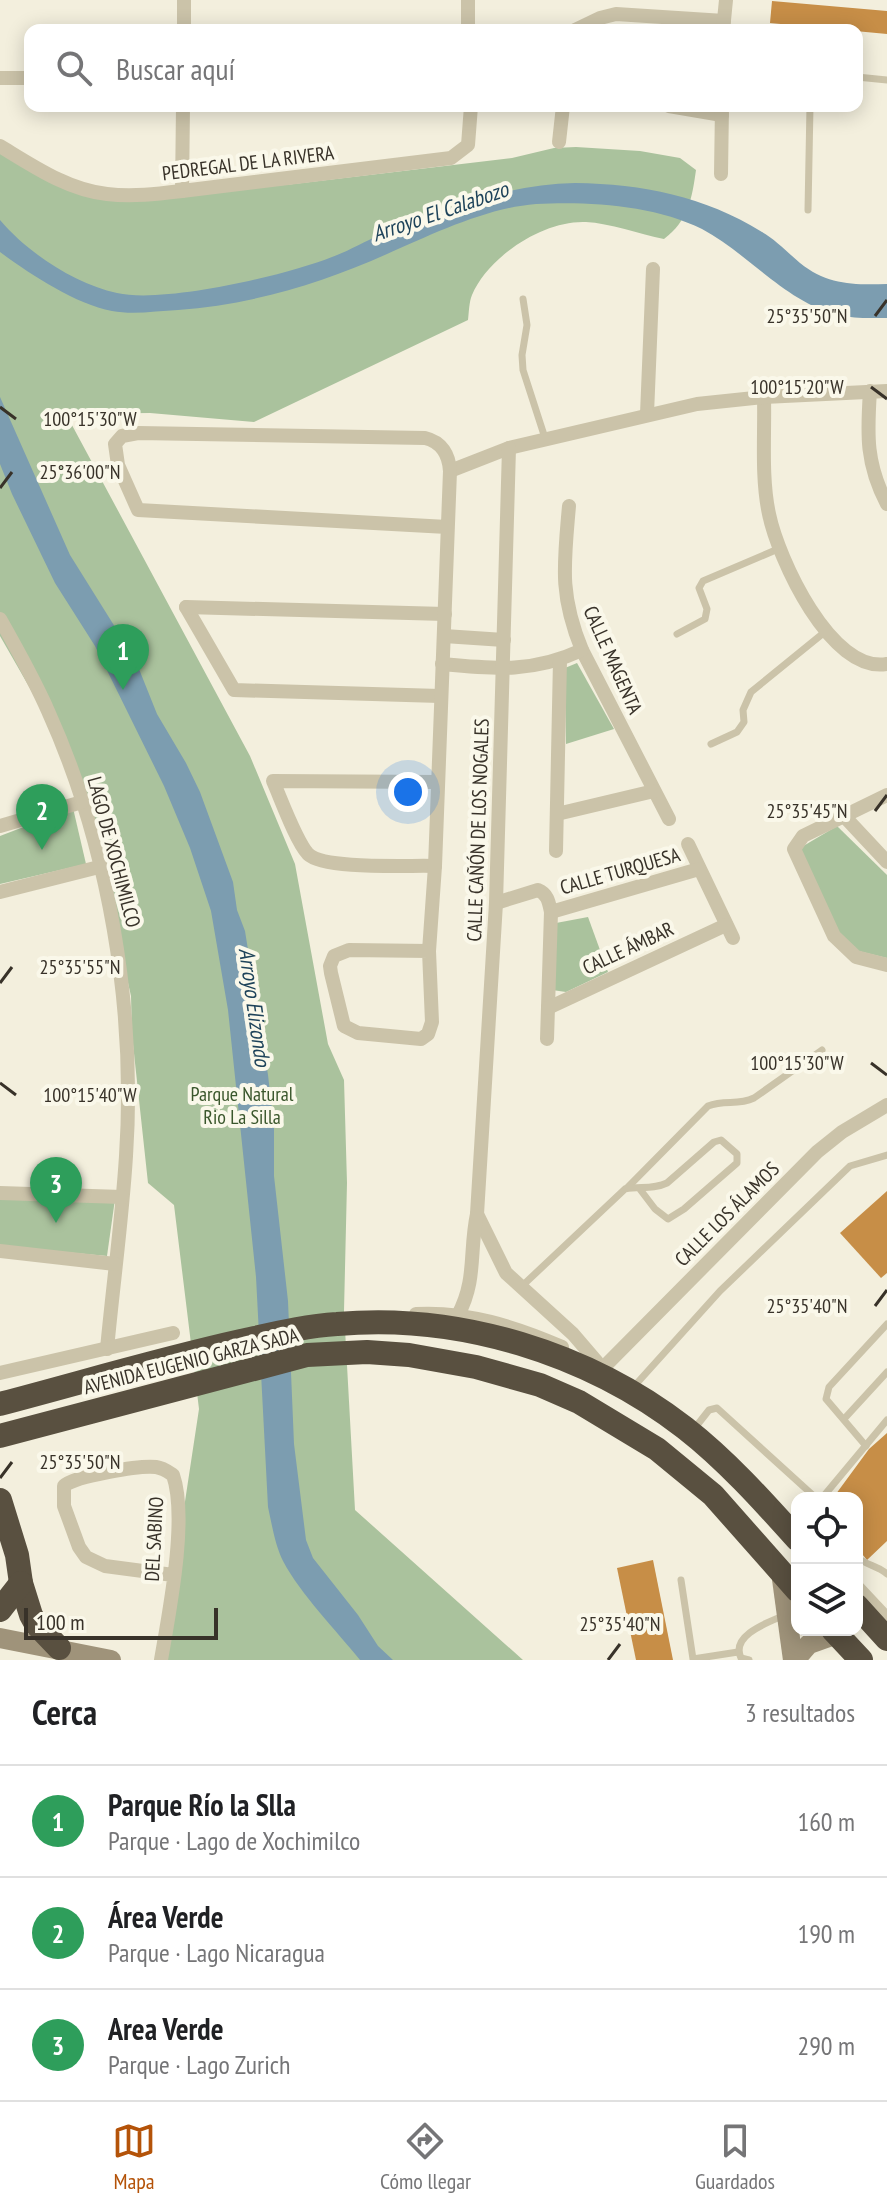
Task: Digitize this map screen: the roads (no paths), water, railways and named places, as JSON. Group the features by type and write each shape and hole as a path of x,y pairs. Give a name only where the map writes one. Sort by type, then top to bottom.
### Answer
{"highway":[{"name":"AVENIDA EUGENIO GARZA SADA","path":"0,1404 201,1350 334,1324 381,1321 474,1332 541,1351 599,1374 665,1413 745,1484 791,1533"},
{"name":"AVENIDA EUGENIO GARZA SADA","path":"0,1436 307,1355 367,1352 409,1355 503,1373 579,1402 632,1433 689,1473 747,1531 789,1581"},
{"path":"0,1500 17,1555 21,1583 46,1651"},
{"path":"0,1610 21,1583"},
{"path":"863,1613 887,1639"},
{"path":"839,1636 861,1660"}],"street":[{"path":"184,0 184,24"},
{"path":"468,0 468,24"},
{"path":"724,24 726,0"},
{"path":"588,24 616,14 706,24"},
{"path":"0,78 24,78"},
{"path":"182,191 183,112"},
{"name":"PEDREGAL DE LA RIVERA","path":"0,146 66,183 86,190 140,195 451,158 468,145 471,112"},
{"path":"559,142 562,112"},
{"path":"721,174 722,112"},
{"path":"647,414 653,269"},
{"path":"870,391 867,431 869,460 875,482 887,504"},
{"path":"450,471 545,438 697,404 764,397 887,391"},
{"path":"764,397 768,511 778,549 826,631 848,652 880,665"},
{"path":"429,951 349,950 334,956 331,973 344,1026 351,1032 421,1039 428,1034 432,1022 429,951 450,471 442,447 434,440 425,438 138,433 122,436 114,450 138,510 447,527"},
{"name":"CALLE CAÑÓN DE LOS NOGALES","path":"458,1315 468,1297 472,1280 496,903 509,448"},
{"name":"CALLE MAGENTA","path":"569,506 564,591 571,623 669,819"},
{"path":"440,696 234,690 186,607 445,614"},
{"name":"LAGO DE XOCHIMILCO","path":"0,619 48,710 82,802 114,926 122,983 128,1104 107,1349"},
{"path":"444,636 504,640"},
{"path":"442,664 504,670 560,660 582,650"},
{"path":"556,851 560,660"},
{"path":"435,866 336,864 312,857 304,849 273,781 438,782"},
{"path":"557,814 654,791"},
{"path":"887,795 803,836 794,849 834,936 856,957 887,965"},
{"path":"0,826 82,802"},
{"path":"844,816 887,862"},
{"path":"688,844 699,869"},
{"path":"0,892 99,867"},
{"name":"CALLE TURQUESA","path":"551,912 699,869"},
{"name":"CALLE ÁMBAR","path":"548,1008 729,932 699,869"},
{"name":"CALLE TURQUESA","path":"496,903 540,890 547,898 551,912 547,1039"},
{"name":"CALLE LOS ÁLAMOS","path":"601,1364 817,1152 842,1132 887,1105"},
{"path":"0,1193 122,1197"},
{"name":"CALLE CAÑÓN DE LOS NOGALES","path":"477,1214 497,1259 520,1288 573,1334 601,1364"},
{"path":"0,1251 115,1264"},
{"path":"536,1336 549,1312"},
{"path":"381,1321 418,1314 458,1315 536,1336 601,1364 638,1382 698,1424 755,1476 791,1515"},
{"path":"0,1373 173,1333"},
{"name":"DEL SABINO","path":"161,1660 173,1575 178,1500 173,1475 153,1466 74,1480 64,1486 62,1499 82,1552 105,1566 173,1575"},
{"path":"789,1581 787,1614 794,1660"},
{"path":"863,1593 887,1619"},
{"path":"794,1660 809,1644 826,1636"},
{"path":"0,1638 46,1651 111,1660"}],"lane":[{"path":"863,78 887,80"},
{"path":"808,210 810,112"},
{"path":"523,299 527,325 523,370 545,438"},
{"path":"677,634 705,619 707,609 699,588 703,581 778,549"},
{"path":"711,744 737,732 744,722 746,699 751,692 826,631"},
{"path":"520,1288 708,1106 722,1101 742,1104 822,1050"},
{"path":"625,1189 639,1188 657,1188 667,1183 714,1142 721,1140 737,1154 737,1163 668,1219 655,1209 639,1188"},
{"path":"638,1382 720,1291 850,1166 887,1155"},
{"path":"866,1446 826,1399 829,1387 887,1324"},
{"path":"844,1419 887,1372"},
{"path":"698,1424 709,1410 717,1408 812,1492"},
{"path":"824,1492 887,1420"},
{"path":"863,1562 887,1574"},
{"path":"681,1580 693,1659 738,1652"},
{"path":"749,1660 741,1658 738,1652 740,1643 749,1633 787,1614"}],"water":[{"path":"575,183 649,189 718,209 767,235 820,276 852,284 887,284 887,318 851,317 820,309 785,289 702,229 663,215 599,204 517,206 460,223 312,283 259,298 178,310 128,313 98,307 53,287 0,252 0,220 24,244 69,275 117,293 164,295 225,286 312,264 452,207 501,193"},
{"name":"Arroyo Elizondo","path":"0,397 70,555 135,659 157,714 200,792 233,882 237,910 245,931 274,1127 274,1176 288,1301 294,1444 306,1540 313,1558 378,1646 393,1660 360,1660 299,1587 278,1548 268,1507 256,1277 228,1010 211,911 190,848 164,786 95,646 55,583 12,494 0,464"}],"place":[{"name":"Parque Río la Slla","path":"123,690"},
{"name":"Área Verde","path":"42,850"},
{"name":"Area Verde","path":"56,1223"}],"water label":[{"name":"Arroyo El Calabozo","path":"440,211"}],"park label":[{"name":"Parque Natural Rio La Silla","path":"242,1106"}]}
